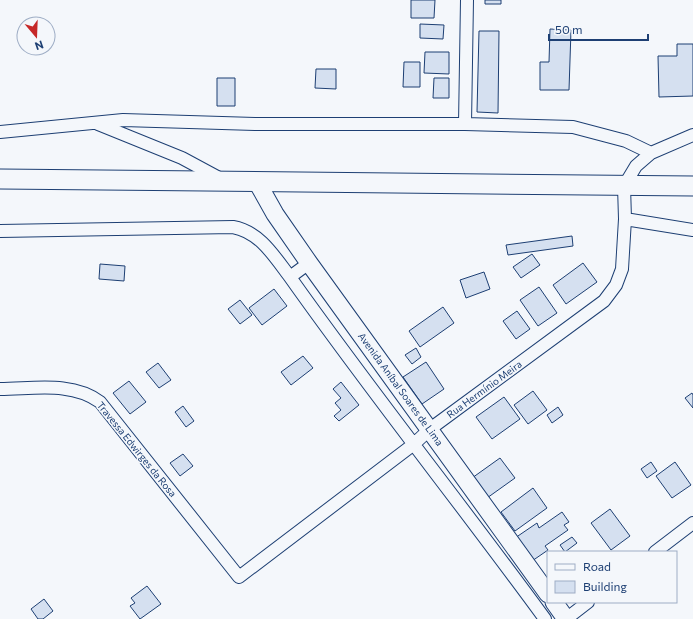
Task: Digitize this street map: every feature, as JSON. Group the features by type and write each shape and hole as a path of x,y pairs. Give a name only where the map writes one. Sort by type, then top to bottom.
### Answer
{"main road":[{"path":"0,179 693,186"}],"street":[{"path":"465,124 467,0"},
{"path":"0,132 96,124 123,120 255,124 465,124 573,127 626,141 651,153"},
{"path":"96,124 182,158 226,182"},
{"path":"624,186 636,166 651,153 693,136"},
{"name":"Avenida Aníbal Soares de Lima","path":"257,182 275,214 309,263 547,593"},
{"name":"Rua Hermínio Meira","path":"239,577 414,444 430,429 604,301 616,285 622,269 625,219 624,186"},
{"path":"625,219 693,230"},
{"path":"0,231 233,227 252,233 267,246 349,360 545,619"},
{"path":"290,277 309,263"},
{"name":"Travessa Edwirges da Rosa","path":"0,389 76,389 90,395 100,402 239,577"},
{"path":"656,551 693,523"},
{"path":"555,603 566,619 587,603"}],"building":[{"path":"411,0 435,0 434,18 411,18"},
{"path":"485,0 501,0 501,4 485,4"},
{"path":"420,24 444,25 443,39 420,38"},
{"path":"550,29 571,30 569,90 540,90 540,62 549,62"},
{"path":"479,31 499,31 498,113 477,112"},
{"path":"677,44 693,44 693,96 659,97 658,56 677,56"},
{"path":"425,52 449,52 449,74 424,73"},
{"path":"404,62 420,62 420,87 403,87"},
{"path":"316,69 336,69 336,89 315,88"},
{"path":"217,78 235,78 235,106 217,106"},
{"path":"434,78 449,78 449,98 433,98"},
{"path":"572,236 573,246 508,255 506,245"},
{"path":"532,254 540,265 521,278 513,267"},
{"path":"583,263 597,282 566,304 553,285"},
{"path":"100,264 125,266 124,281 99,279"},
{"path":"484,272 490,289 466,298 460,280"},
{"path":"539,287 557,313 538,326 520,300"},
{"path":"274,289 287,306 262,325 249,308"},
{"path":"240,300 252,315 240,324 228,309"},
{"path":"443,307 454,323 420,347 409,331"},
{"path":"517,311 530,329 516,339 503,321"},
{"path":"416,348 421,357 412,364 405,355"},
{"path":"303,356 313,368 291,385 281,372"},
{"path":"426,362 444,389 422,404 403,377"},
{"path":"158,363 171,380 159,388 146,372"},
{"path":"129,381 146,402 130,414 113,393"},
{"path":"341,382 359,405 339,421 334,416 341,410 335,403 341,398 333,389"},
{"path":"533,391 547,410 528,424 514,405"},
{"path":"692,393 693,395 693,408 685,398"},
{"path":"504,397 520,419 492,439 476,417"},
{"path":"183,406 194,421 186,427 175,412"},
{"path":"558,407 563,415 552,423 547,415"},
{"path":"183,454 193,466 180,476 170,463"},
{"path":"500,458 515,478 487,498 472,478"},
{"path":"651,462 657,471 647,478 641,469"},
{"path":"675,462 691,485 672,498 656,476"},
{"path":"533,488 547,508 515,531 501,512"},
{"path":"610,509 630,536 611,550 591,523"},
{"path":"562,512 569,522 564,525 568,530 545,546 548,550 532,561 515,538 537,523 539,528"},
{"path":"572,537 577,543 566,551 564,551 560,545"},
{"path":"147,586 161,604 140,619 130,606 135,603 131,598"},
{"path":"44,599 53,611 43,619 38,619 31,609"}]}
